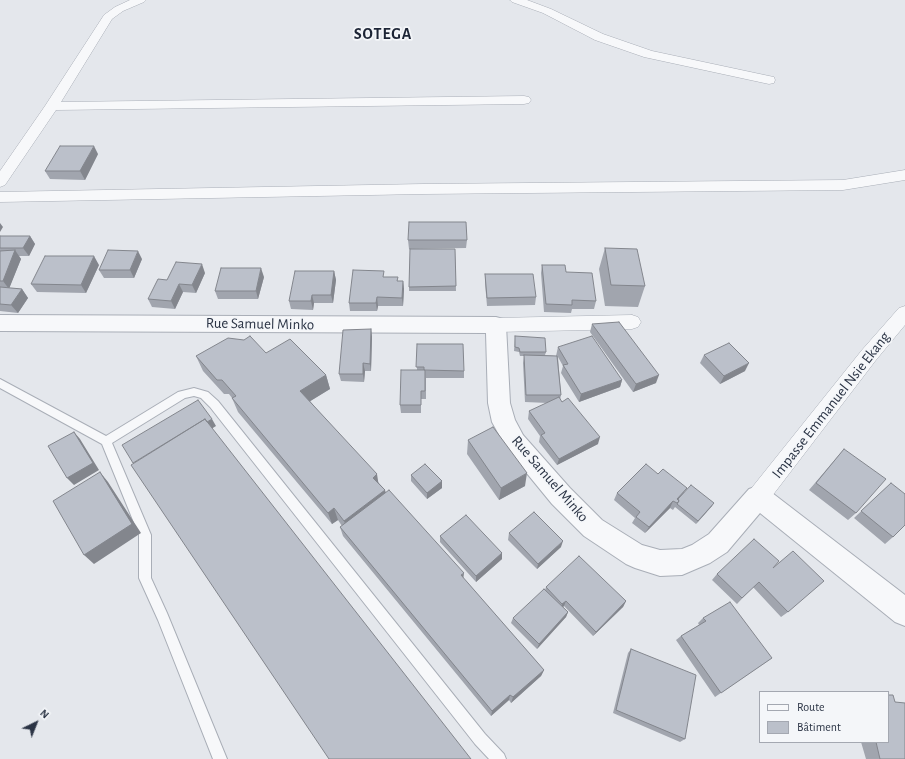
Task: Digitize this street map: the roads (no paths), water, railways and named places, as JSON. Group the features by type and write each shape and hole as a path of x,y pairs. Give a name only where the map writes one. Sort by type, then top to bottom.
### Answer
{"street":[{"path":"0,182 52,106 108,17 119,9 140,0"},
{"path":"516,0 547,11 599,37 648,54 769,80"},
{"path":"52,106 139,104 348,104 524,100"},
{"path":"0,197 415,189 843,185 905,174"},
{"name":"Impasse Emmanuel Nsie Ekang","path":"758,497 869,355 905,313"},
{"path":"496,325 632,322"},
{"name":"Rue Samuel Minko","path":"0,323 496,325 497,385 499,403 504,422 515,442 562,496 593,528 613,542 635,555 660,563 682,562 701,554 718,543 758,497"},
{"path":"758,497 905,612"}],"lane":[{"path":"0,383 106,441 145,535 145,578 163,617 220,759"},
{"path":"106,441 182,395 194,392 204,395 480,739 499,759"}],"district":[{"name":"SOTEGA","path":"383,34"}]}
